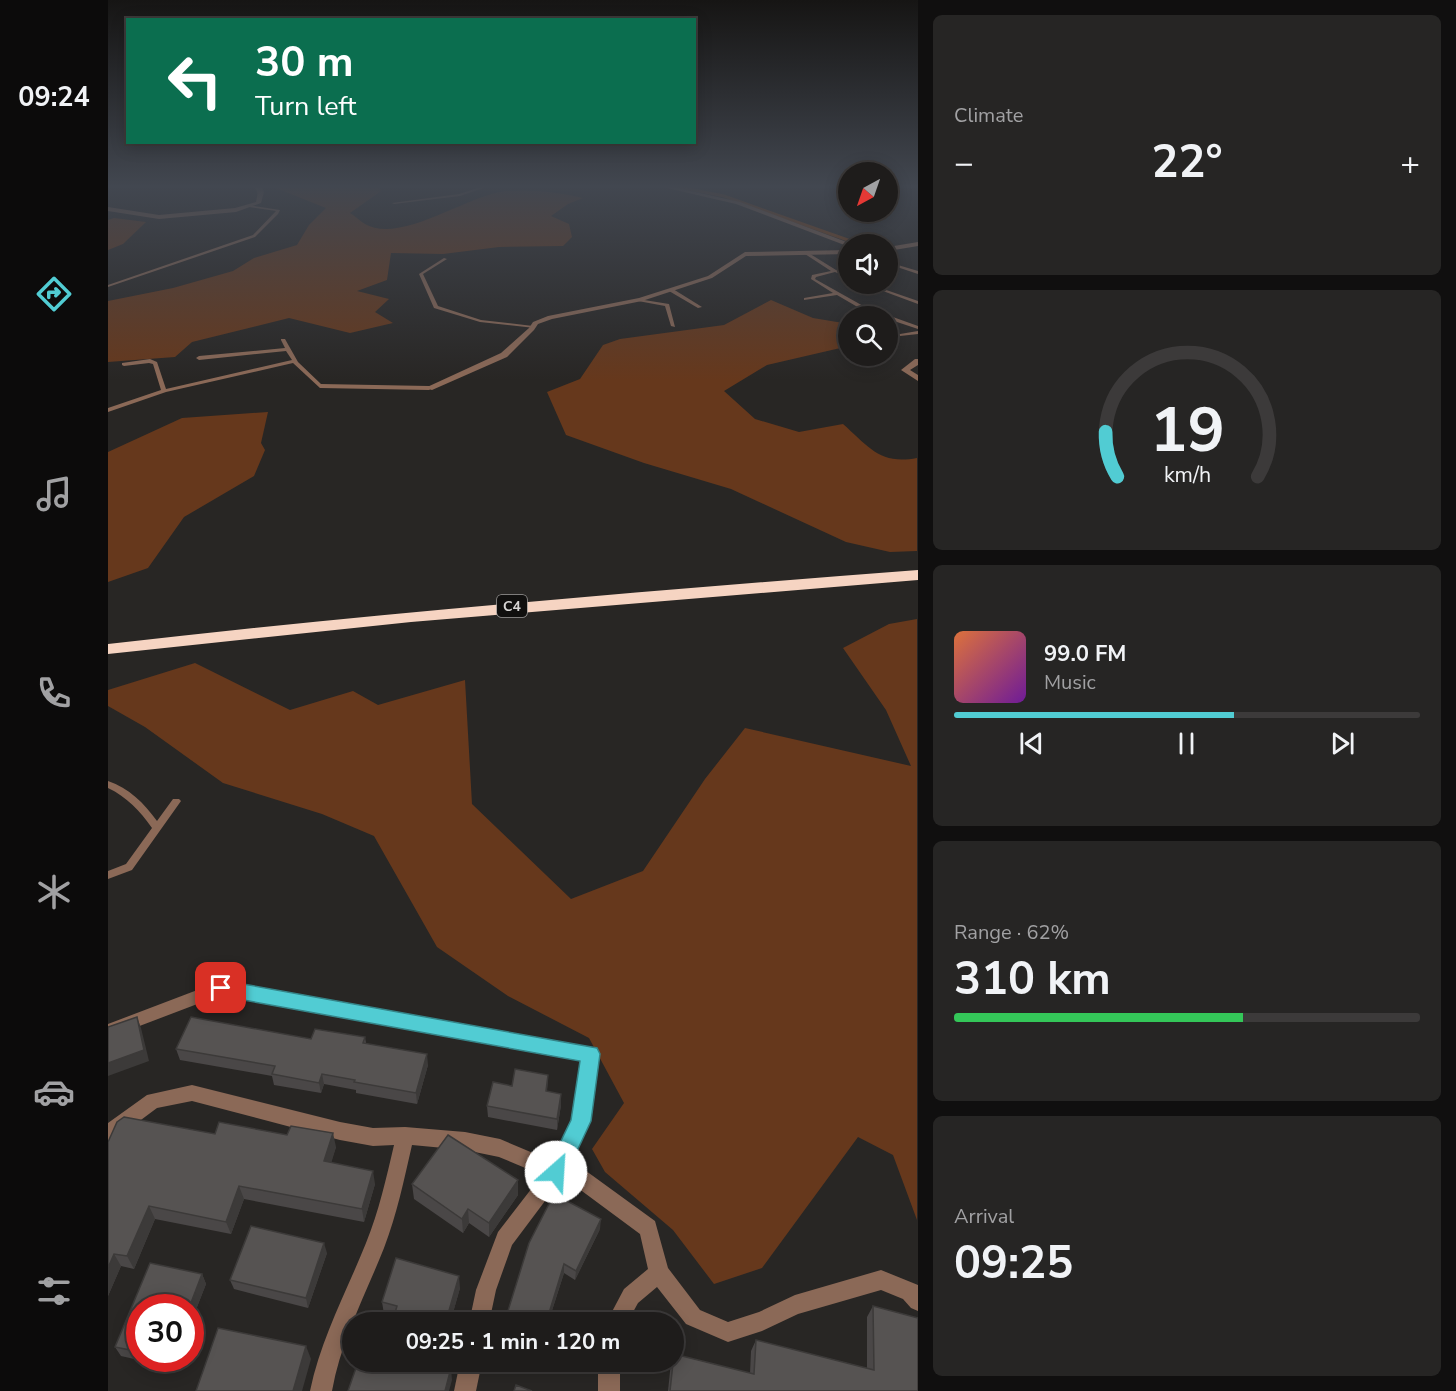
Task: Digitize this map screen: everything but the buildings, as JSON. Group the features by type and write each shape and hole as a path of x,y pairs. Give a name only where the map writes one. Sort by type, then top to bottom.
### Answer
{"highway":[{"name":"C4","path":"108,649 274,628 523,605 918,575"}],"street":[{"path":"429,388 504,355 536,323 550,317 640,300 671,290 710,277 745,254 838,252"},
{"path":"918,361 905,370 918,379"},
{"path":"108,1030 221,988 590,1054 580,1121 559,1168 505,1239 486,1290 481,1312"},
{"path":"108,1134 153,1101 192,1093 340,1131 373,1137 405,1136 465,1141 500,1148 559,1168 648,1228 658,1273 693,1317 728,1332 762,1321 795,1305 881,1280 910,1292 918,1301"},
{"path":"321,1391 324,1371 338,1327 382,1227 405,1136"},
{"path":"622,1312 631,1296 658,1273"},
{"path":"465,1391 469,1372"},
{"path":"609,1372 609,1391"}],"lane":[{"path":"108,286 213,250"},
{"path":"806,253 838,272"},
{"path":"445,259 420,274 436,307 480,321 534,327"},
{"path":"898,266 918,273"},
{"path":"838,269 814,276 813,279 838,293"},
{"path":"671,290 700,307"},
{"path":"806,299 838,293"},
{"path":"840,294 861,306"},
{"path":"892,294 911,301 918,301"},
{"path":"640,300 667,305 673,326"},
{"path":"898,322 918,330"},
{"path":"898,335 918,330"},
{"path":"283,340 294,360 320,386 429,388"},
{"path":"200,358 287,349"},
{"path":"108,410 164,390 294,360"},
{"path":"124,364 150,361 155,363 164,390"},
{"path":"108,784 126,792 145,810 157,828"},
{"path":"108,875 129,867 176,801"}],"shaded area":[{"path":"281,250 476,250 443,254 391,253 387,280 357,291 389,299 375,312 393,323 350,333 289,318 192,342 175,357 108,362 108,301 173,288 233,271 254,258"},
{"path":"771,300 813,318 838,322 838,349 767,365 724,391 755,419 799,432 843,424 868,447 884,456 893,459 917,458 917,551 890,552 846,542 731,489 644,463 566,435 547,392 580,379 603,345 620,339 724,325"},
{"path":"268,412 261,443 265,450 254,476 184,517 148,568 108,582 108,452 182,418"},
{"path":"917,619 917,1220 893,1155 858,1137 762,1268 714,1284 673,1230 605,1172 592,1149 624,1103 589,1038 508,996 437,947 374,836 322,814 223,783 145,727 108,706 108,690 195,663 290,710 353,691 378,705 465,680 472,804 571,899 643,871 705,779 745,728 911,766 886,710 843,648 889,624"}],"route":[{"path":"221,988 590,1054 580,1121 556,1172"}]}
